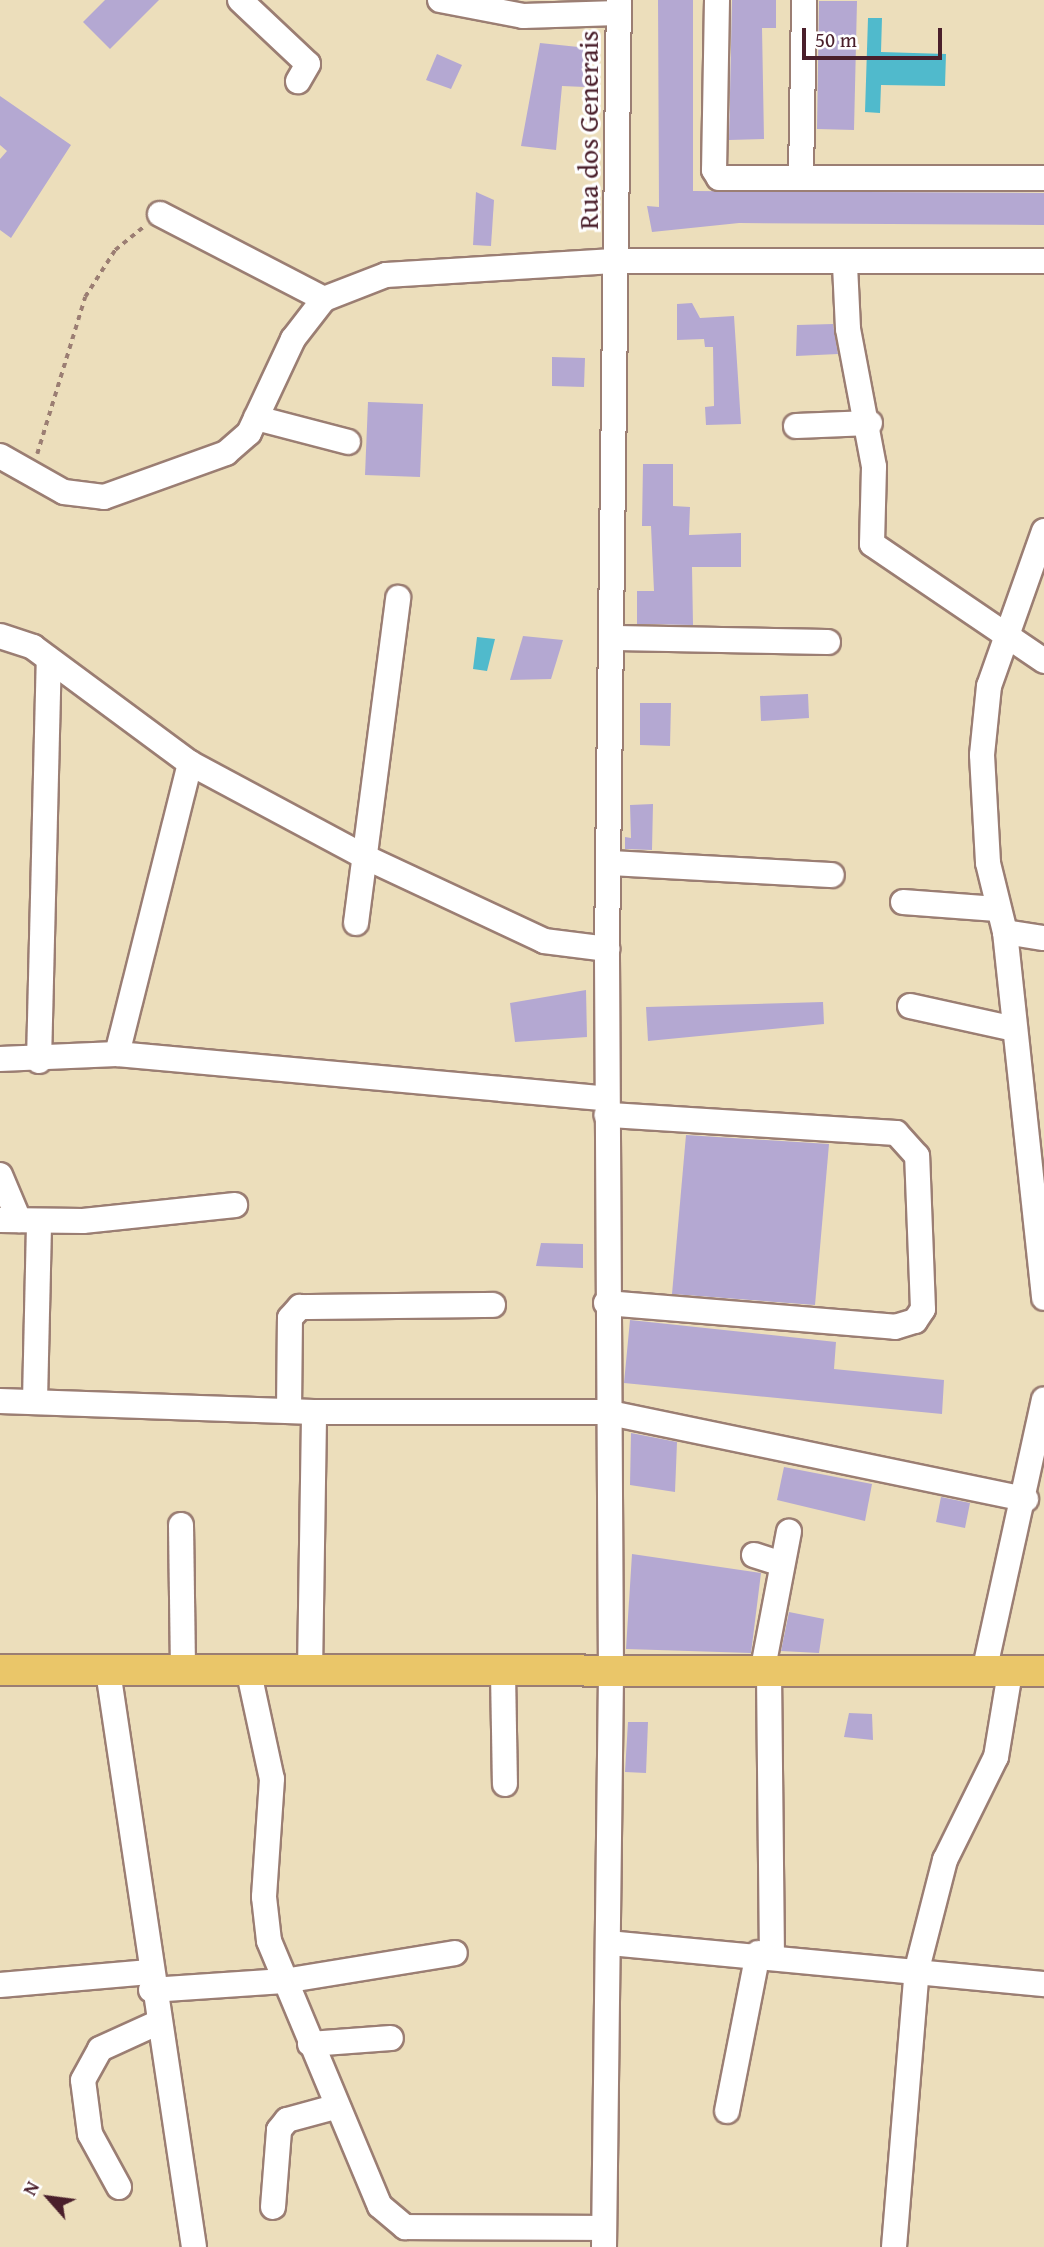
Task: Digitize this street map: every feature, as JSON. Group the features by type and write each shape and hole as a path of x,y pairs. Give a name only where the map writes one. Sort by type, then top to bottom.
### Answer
{"main road":[{"path":"0,1670 611,1674 1044,1671"}],"street":[{"path":"240,0 308,64 298,81"},
{"path":"440,0 523,16 618,6"},
{"path":"717,0 716,176 1044,178"},
{"path":"801,176 804,0"},
{"name":"Rua dos Generais","path":"604,2238 611,1674 606,1412 607,949 615,638 618,6"},
{"path":"160,214 324,299"},
{"path":"0,456 29,476 64,492 128,492 237,447 256,418 293,339 324,299 353,284 438,267 618,261 845,265 1044,261"},
{"path":"845,265 848,329 870,423 872,544 1008,633 1044,660"},
{"path":"256,418 348,442"},
{"path":"796,426 870,423"},
{"path":"1044,531 989,686 982,755 982,810 1001,920 1015,1029 1034,1105 1044,1298"},
{"path":"356,923 398,598"},
{"path":"0,636 33,647 49,666 190,764 365,857 544,941 607,949"},
{"path":"615,638 828,642"},
{"path":"39,1061 49,666"},
{"path":"117,1054 190,764"},
{"path":"609,863 832,875"},
{"path":"903,902 1001,920 1044,938"},
{"path":"910,1006 1015,1029"},
{"path":"0,1059 39,1061 117,1054 607,1107 896,1133 917,1156 923,1309 915,1321 895,1327 606,1303"},
{"path":"0,1175 19,1221 35,1401"},
{"path":"19,1221 235,1205"},
{"path":"289,1411 290,1318 300,1307 493,1305"},
{"path":"894,2247 917,1969 945,1860 996,1757 997,1672 1044,1400"},
{"path":"0,1401 314,1412 606,1412 1026,1499"},
{"path":"310,1672 314,1412"},
{"path":"180,1525 183,1672"},
{"path":"727,2111 765,1954 765,1673 789,1532"},
{"path":"754,1555 782,1564"},
{"path":"108,1671 156,2023 194,2247"},
{"path":"249,1672 272,1779 264,1897 269,1941 335,2107 380,2206 407,2237 604,2238"},
{"path":"503,1673 505,1784"},
{"path":"609,1943 765,1954 1044,1984"},
{"path":"0,1985 284,1981 455,1953"},
{"path":"119,2187 90,2134 83,2080 100,2049 156,2023"},
{"path":"310,2044 391,2038"},
{"path":"273,2207 279,2130 287,2120 335,2107"}],"path":[{"path":"29,476 85,297 115,250 160,214"}],"water":[{"path":"868,18 882,18 881,52 946,54 945,86 881,85 880,113 865,112"},
{"path":"477,637 495,639 487,671 473,669"}],"building":[{"path":"105,0 159,0 110,49 83,22"},
{"path":"658,0 693,0 693,191 1044,193 1044,225 739,223 652,232 647,206 659,207"},
{"path":"732,0 776,0 776,28 762,28 764,139 729,140"},
{"path":"819,1 857,1 854,130 817,129"},
{"path":"540,43 588,48 585,87 562,86 556,150 521,146"},
{"path":"437,54 462,65 451,89 426,80"},
{"path":"0,96 71,145 11,238 0,230 0,159 7,151 0,145"},
{"path":"476,192 494,200 491,246 473,245"},
{"path":"692,303 700,318 734,316 741,424 706,425 705,407 714,406 713,347 705,347 704,339 677,340 677,304"},
{"path":"833,324 838,354 796,356 797,325"},
{"path":"552,357 585,358 584,387 552,386"},
{"path":"368,402 423,404 420,477 365,475"},
{"path":"643,464 673,464 673,506 690,507 689,535 741,533 741,567 692,567 693,625 637,624 637,591 654,591 651,526 642,526"},
{"path":"523,636 563,640 551,679 510,680"},
{"path":"808,694 809,718 761,721 760,696"},
{"path":"640,703 671,703 670,746 640,745"},
{"path":"653,804 652,850 625,849 625,837 631,838 630,805"},
{"path":"586,990 587,1037 515,1042 510,1003"},
{"path":"823,1002 824,1024 648,1041 646,1007"},
{"path":"686,1135 829,1144 815,1305 672,1294"},
{"path":"541,1243 583,1244 583,1268 536,1266"},
{"path":"630,1320 836,1342 834,1369 944,1380 942,1414 624,1383"},
{"path":"631,1433 677,1442 675,1492 630,1485"},
{"path":"784,1467 872,1484 865,1521 777,1500"},
{"path":"941,1497 970,1503 965,1528 936,1522"},
{"path":"632,1554 761,1573 751,1653 626,1649"},
{"path":"789,1612 824,1619 819,1653 781,1651"},
{"path":"849,1713 872,1714 873,1740 844,1737"},
{"path":"628,1722 648,1722 646,1773 625,1772"}]}
